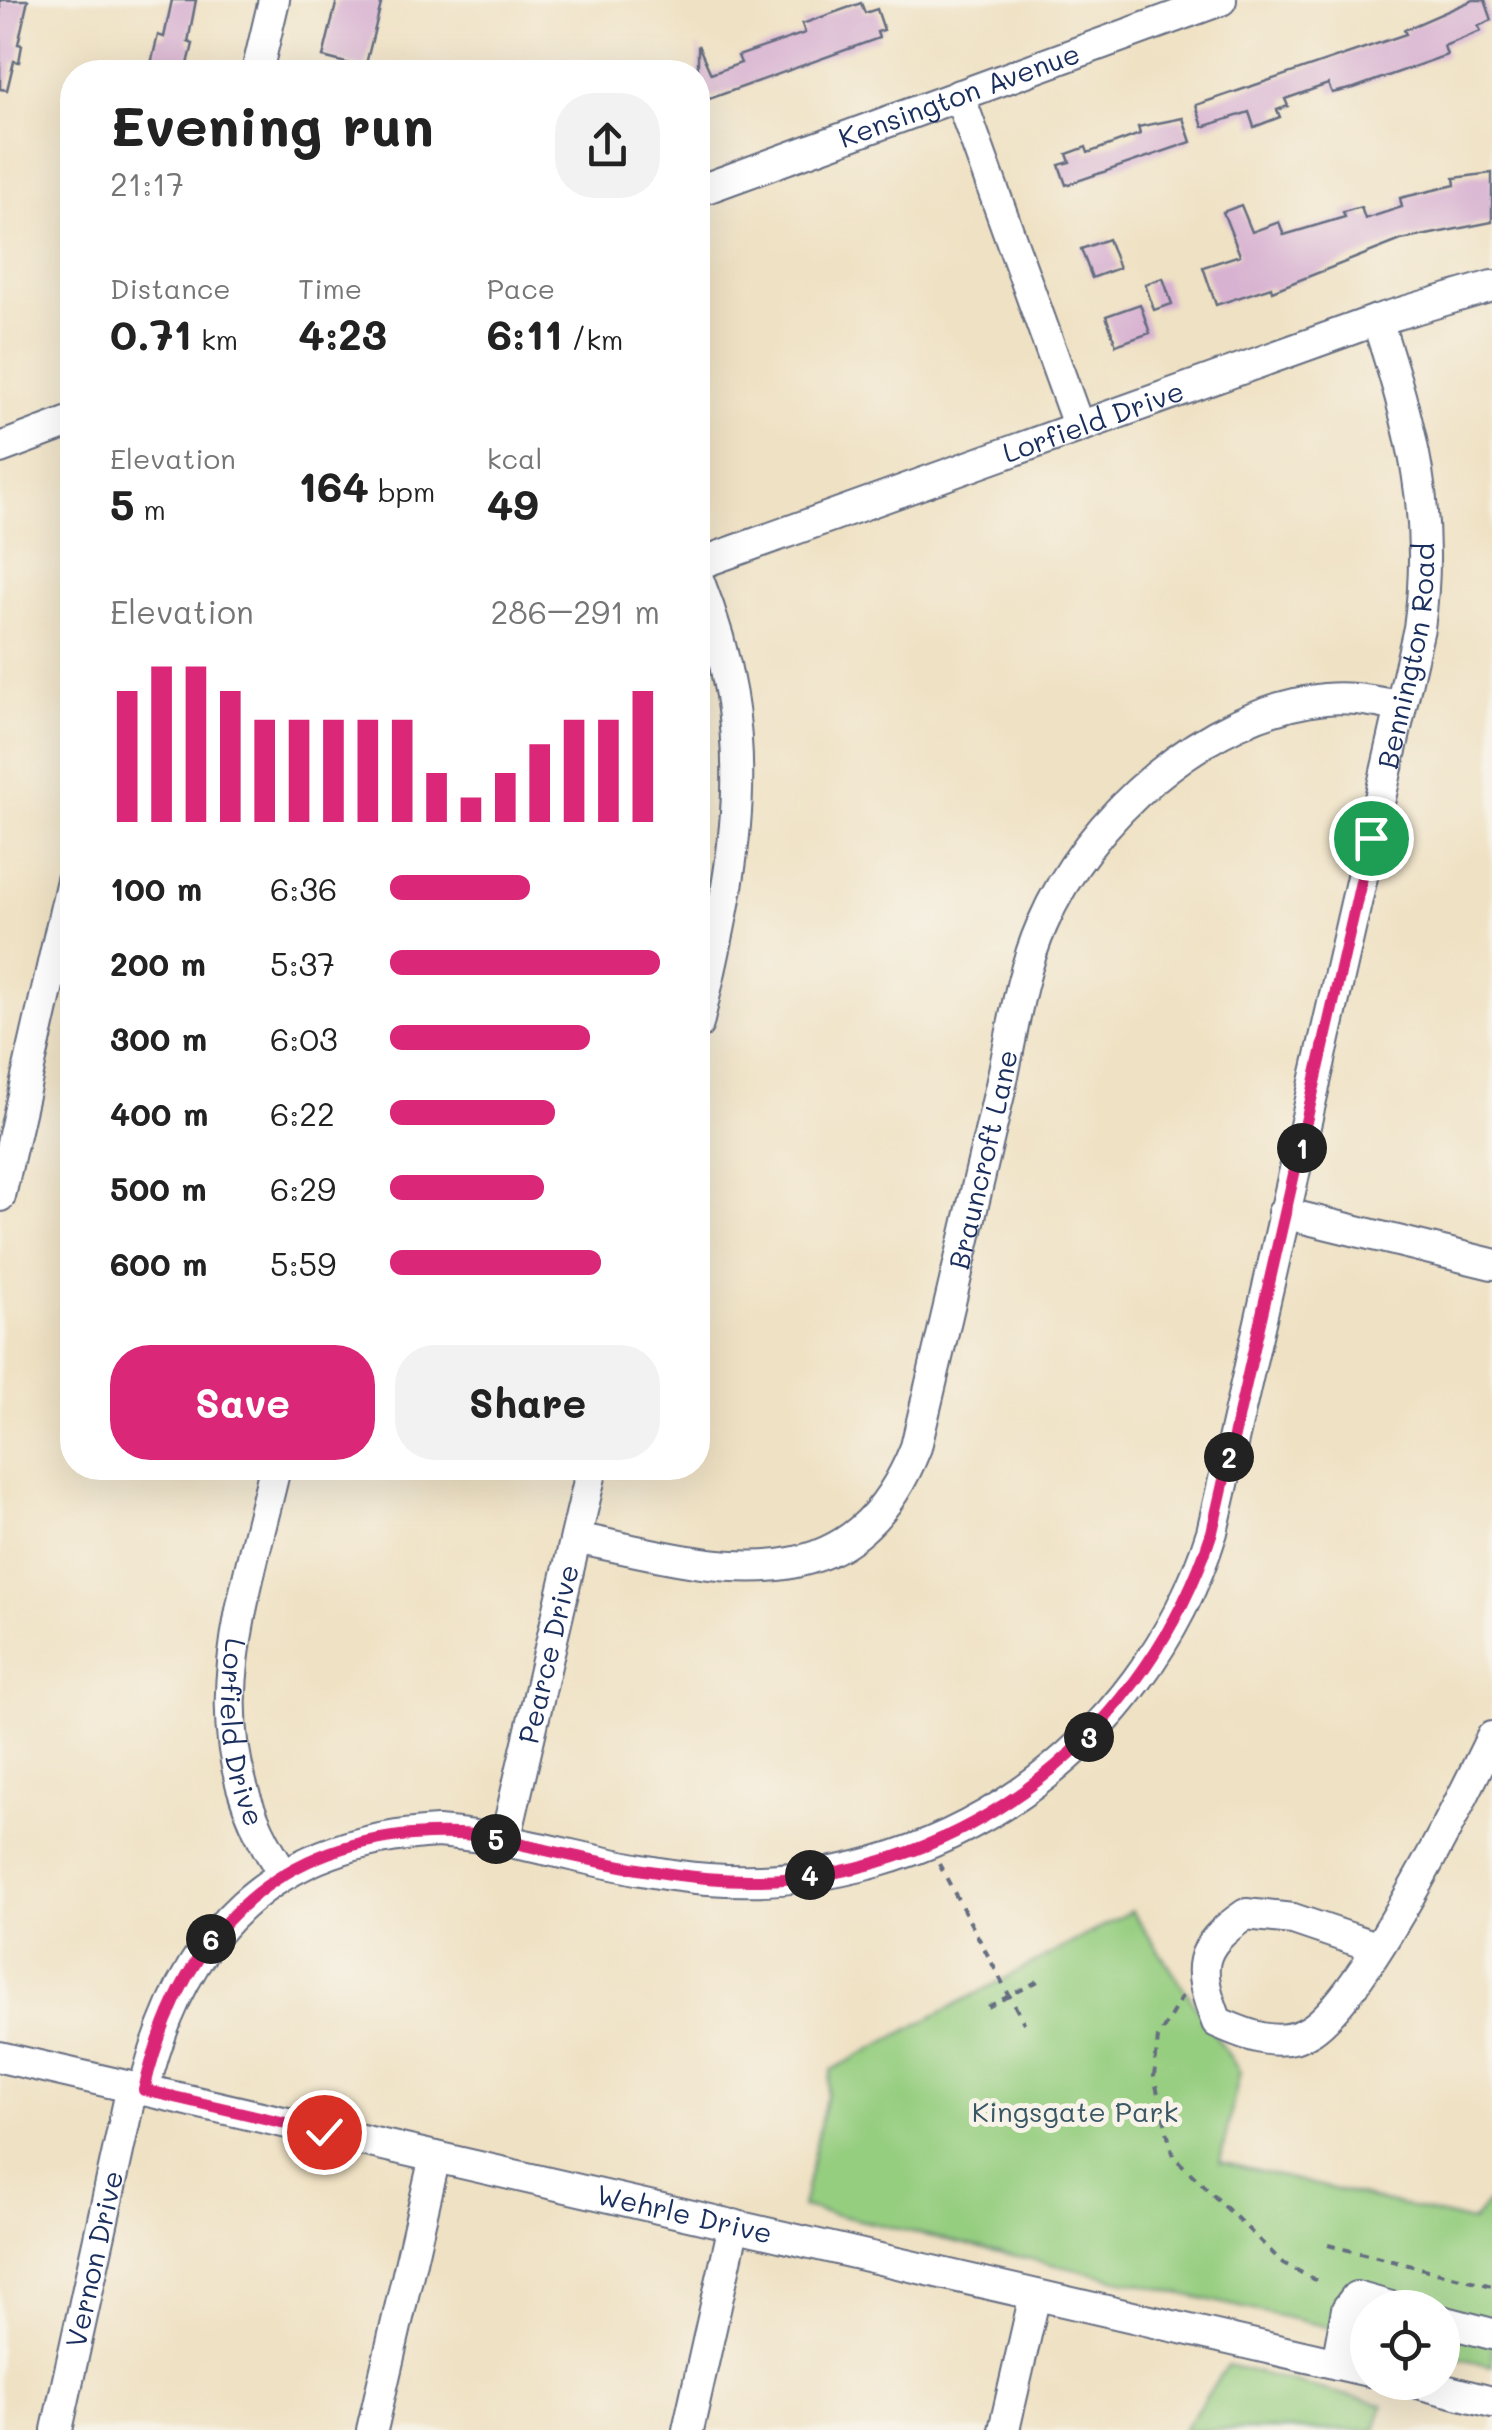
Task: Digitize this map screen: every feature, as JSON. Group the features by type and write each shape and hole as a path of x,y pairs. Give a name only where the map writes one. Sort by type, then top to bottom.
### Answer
{"street":[{"path":"260,60 274,0"},
{"name":"Kensington Avenue","path":"710,187 1221,0"},
{"path":"959,95 1078,425"},
{"name":"Lorfield Drive","path":"710,560 1376,320 1492,286"},
{"name":"Bennington Road","path":"138,2088 157,2033 195,1960 251,1898 284,1874 326,1853 400,1834 438,1832 505,1841 676,1875 760,1880 844,1870 930,1846 1000,1808 1068,1758 1115,1709 1165,1640 1188,1595 1212,1532 1419,628 1427,534 1424,495 1376,320"},
{"path":"0,448 60,426"},
{"path":"710,613 725,655 739,760 730,882 710,971"},
{"name":"Brauncroft Lane","path":"576,1538 714,1567 762,1570 821,1554 871,1519 891,1496 916,1447 1027,965 1054,900 1086,846 1128,799 1161,772 1259,717 1326,699 1400,706"},
{"path":"0,1196 60,933"},
{"path":"1283,1213 1492,1264"},
{"name":"Lorfield Drive","path":"272,1480 231,1653 227,1692 231,1746 244,1798 284,1874"},
{"name":"Pearce Drive","path":"505,1841 589,1480"},
{"path":"1376,1947 1294,1919 1246,1914 1214,1936 1201,1980 1217,2022 1261,2041 1309,2032 1345,2000 1376,1947 1492,1737"},
{"name":"Wehrle Drive","path":"0,2057 1350,2367"},
{"name":"Vernon Drive","path":"57,2430 138,2088"},
{"path":"372,2430 435,2157"},
{"path":"688,2430 734,2225"},
{"path":"1004,2430 1035,2295"},
{"path":"1337,2364 1350,2305"},
{"path":"1460,2326 1492,2334"},
{"path":"1460,2394 1492,2402"}],"path":[{"path":"930,1846 1024,2023"},
{"path":"988,2006 1044,1978"},
{"path":"1201,1980 1185,1990 1158,2038 1154,2077 1173,2156 1283,2263 1322,2282"},
{"path":"1328,2245 1492,2286"}],"green space":[{"name":"Kingsgate Park","path":"1132,1911 1240,2072 1220,2162 1472,2222 1492,2197 1492,2366 1460,2358 1460,2290 1350,2290 1350,2332 802,2207 832,2070"},
{"path":"1228,2365 1350,2396 1350,2400 1383,2405 1375,2430 1183,2430"}],"building":[{"path":"0,0 28,0 18,44 22,45 19,62 14,61 7,90 0,89"},
{"path":"172,0 196,0 188,42 193,44 189,60 152,60 158,35 164,37"},
{"path":"337,0 382,0 367,60 323,57"},
{"path":"1473,0 1485,0 1492,20 1478,26 1481,31 1444,46 1447,55 1354,88 1332,93 1328,84 1285,99 1288,106 1277,110 1280,117 1254,127 1249,112 1203,127 1196,105 1406,34 1404,30"},
{"path":"861,3 865,13 877,9 884,30 877,32 879,38 710,99 710,72 741,63 738,56 805,33 802,24"},
{"path":"1183,118 1191,142 1066,185 1059,165 1070,162 1067,154 1086,147 1088,153 1140,134 1138,127"},
{"path":"1492,173 1492,222 1401,240 1272,291 1271,287 1216,305 1203,267 1240,255 1223,212 1241,205 1252,232 1279,222 1284,235 1345,217 1343,212 1361,207 1365,219 1402,207 1400,198 1455,185 1454,178"},
{"path":"1108,239 1119,268 1092,278 1081,249"},
{"path":"1163,278 1172,304 1154,310 1145,284"},
{"path":"1140,304 1150,333 1116,345 1106,316"}],"route":[{"path":"324,2132 144,2090 157,2033 195,1960 251,1898 284,1874 362,1841 438,1832 477,1835 709,1879 794,1878 844,1870 930,1846 986,1817 1068,1758 1137,1683 1188,1595 1212,1532 1371,838"}]}
